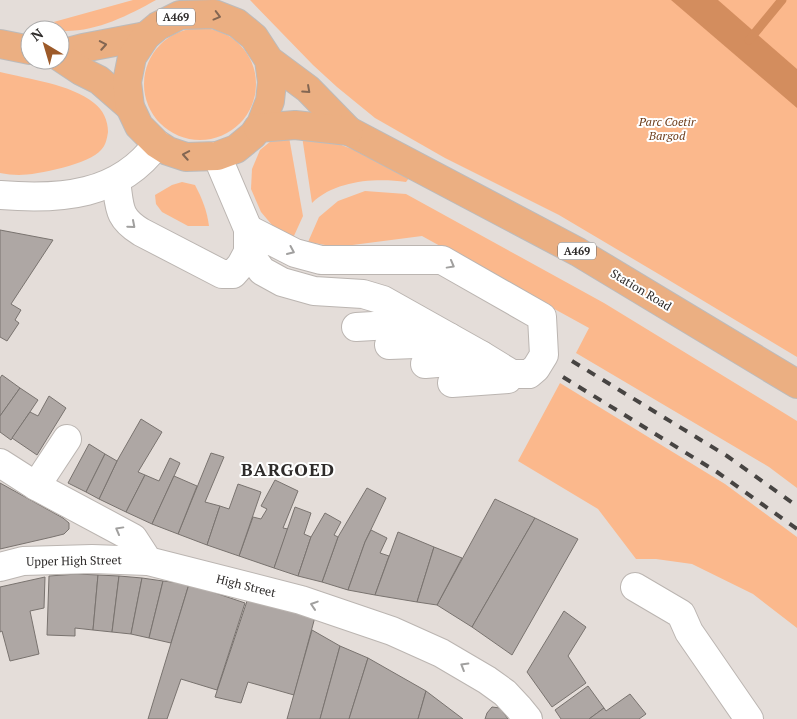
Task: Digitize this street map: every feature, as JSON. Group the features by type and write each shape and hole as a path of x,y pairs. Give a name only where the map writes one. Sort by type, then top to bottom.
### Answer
{"main road":[{"name":"Station Road","path":"269,60 272,82 270,101 261,124 253,135 236,148 217,156 186,157 168,151 157,144 139,126 130,107 127,82 132,57 146,36 158,26 180,15 214,14 237,23 254,37 269,60 308,89 349,131 578,252 797,384"},
{"name":"Station Road","path":"70,53 83,48 146,36"},
{"path":"0,44 20,48"},
{"name":"Station Road","path":"70,63 99,80 130,107"},
{"name":"Station Road","path":"258,128 295,125 349,131"}],"street":[{"path":"0,195 29,197 75,194 100,187 116,181 148,156 157,144"},
{"path":"217,156 248,240 262,271 282,282 314,291 363,294 383,300 512,374 530,374 544,355 542,317 442,260 320,260 248,240"},
{"path":"116,181 120,209 124,218 131,226 222,274 233,274 241,265 248,240"},
{"path":"326,310 377,306 383,300"},
{"path":"356,327 409,324 416,319"},
{"path":"389,345 441,343 450,337"},
{"path":"425,364 474,360 481,355"},
{"path":"452,383 508,378 512,374"},
{"path":"36,486 67,439"},
{"path":"0,463 36,486 132,538 148,561"},
{"name":"Upper High Street","path":"0,567 23,561 92,559 148,561"},
{"name":"High Street","path":"148,561 301,600 392,630 441,653 487,680 520,708 528,719"},
{"path":"635,587 681,614 689,632 748,719"}],"green space":[{"path":"133,0 156,0 124,16 90,28 70,30 70,20 61,20"},
{"name":"Parc Coetir Bargod","path":"250,0 797,0 797,357 559,215 445,158 375,118 313,65"},
{"path":"200,28 221,32 240,44 252,63 256,84 252,105 240,124 221,136 200,140 179,136 160,124 148,105 144,84 148,63 160,44 179,32"},
{"path":"0,72 62,87 85,96 100,109 106,119 108,134 103,148 86,160 63,168 27,174 0,173"},
{"path":"285,136 289,137 303,216 293,238 282,234 272,225 261,212 251,189 252,169 260,150 271,141"},
{"path":"302,136 328,140 360,152 409,178 406,182 382,180 344,185 322,195 312,203"},
{"path":"182,182 195,185 204,205 209,226 188,226 162,212 156,204 155,195 172,185"},
{"path":"365,191 406,194 604,303 797,421 797,488 769,467 576,353 589,328 422,236 337,247 308,242 319,217 338,201"},
{"path":"560,383 725,484 797,537 797,628 753,594 692,564 656,559 636,559 598,509 518,461"}],"shaded area":[{"path":"671,0 718,0 797,69 797,108"}],"building":[{"path":"0,230 53,240 11,304 21,310 15,320 19,323 7,341 0,337"},
{"path":"2,375 20,388 0,416 0,378"},
{"path":"20,388 38,400 11,440 0,432 0,416"},
{"path":"49,396 66,408 37,455 12,438 30,412 38,416"},
{"path":"141,419 162,432 138,472 145,475 126,512 99,499 117,461"},
{"path":"89,444 105,454 86,492 68,483"},
{"path":"211,453 224,457 205,502 220,506 207,545 178,534"},
{"path":"105,454 117,461 99,499 86,492"},
{"path":"170,458 180,463 152,524 126,512 145,475 159,481"},
{"path":"174,476 197,486 178,534 152,524"},
{"path":"275,480 298,491 283,528 288,529 274,568 239,556 253,517 261,519 267,509 261,506"},
{"path":"0,483 63,518 69,523 69,529 64,534 0,549"},
{"path":"238,484 261,492 239,556 207,545 220,506 229,509"},
{"path":"367,488 386,498 365,542 348,590 322,582 338,537"},
{"path":"495,499 535,518 472,627 437,605"},
{"path":"295,507 311,513 304,534 311,537 298,576 274,568"},
{"path":"325,513 341,522 334,535 338,537 322,582 298,576 311,537"},
{"path":"535,518 578,539 512,655 472,627"},
{"path":"371,530 387,538 380,553 389,556 375,595 348,590"},
{"path":"398,532 434,547 417,602 375,595"},
{"path":"434,547 462,558 437,605 417,602"},
{"path":"98,575 93,630 75,628 75,636 47,635 49,576"},
{"path":"98,575 119,576 112,632 93,630"},
{"path":"119,576 142,578 131,634 112,632"},
{"path":"45,577 44,608 30,611 39,654 10,661 2,631 0,632 0,587"},
{"path":"142,578 163,581 149,638 131,634"},
{"path":"163,581 189,584 171,643 149,638"},
{"path":"189,584 245,603 217,690 181,679 167,719 148,719"},
{"path":"248,598 315,617 294,695 248,682 241,703 215,697"},
{"path":"564,611 586,627 568,656 586,683 552,707 527,672"},
{"path":"312,630 340,646 320,719 287,719"},
{"path":"340,646 368,658 349,719 320,719"},
{"path":"368,658 426,691 418,719 349,719"},
{"path":"588,686 604,708 589,719 561,719 555,710"},
{"path":"426,691 463,719 418,719"},
{"path":"630,694 646,714 639,719 589,719 604,708 606,711"},
{"path":"492,707 500,708 508,719 485,719"}],"waterway":[{"path":"749,40 782,0"}],"railway":[{"path":"572,361 727,456 797,506"},
{"path":"563,377 717,472 797,529"}],"district":[{"name":"BARGOED","path":"288,470"}]}
